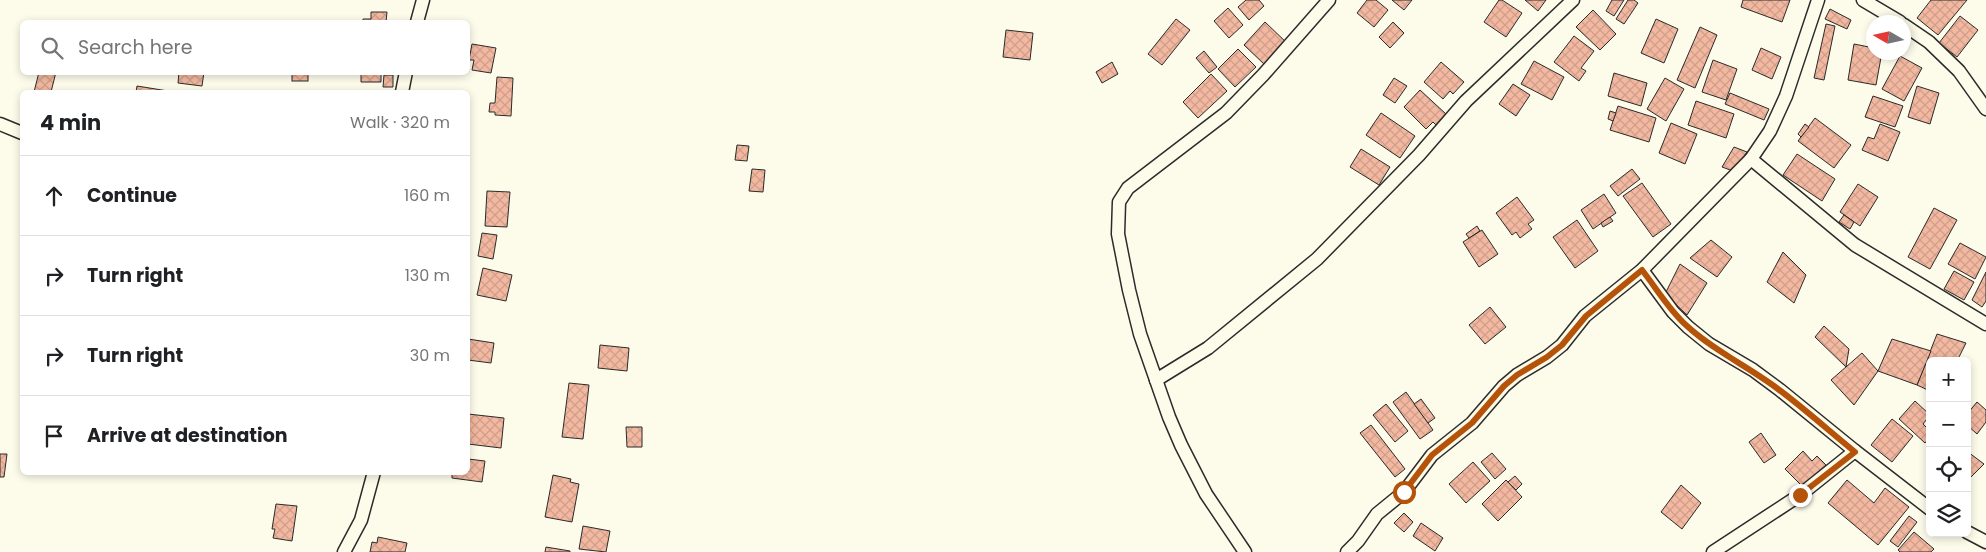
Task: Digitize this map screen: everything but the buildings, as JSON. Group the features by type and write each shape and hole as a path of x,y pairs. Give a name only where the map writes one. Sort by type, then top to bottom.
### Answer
{"street":[{"path":"418,20 423,0"},
{"path":"1245,552 1206,494 1172,424 1140,334 1118,234 1118,212 1122,195 1128,188 1226,113 1263,75 1329,0"},
{"path":"1156,380 1208,348 1317,259 1419,155 1466,101 1573,0"},
{"path":"1347,552 1358,541 1377,514 1404,492 1432,455 1472,423 1504,386 1517,375 1547,357 1562,345 1586,316 1642,270 1751,159 1770,131 1786,96 1818,0"},
{"path":"1863,0 1888,15"},
{"path":"1911,30 1929,42 1959,71 1986,109"},
{"path":"402,90 405,75"},
{"path":"0,124 20,132"},
{"path":"1751,159 1855,245 1986,324"},
{"path":"1642,270 1673,312 1688,328 1709,344 1753,370 1780,390 1855,452 1926,506"},
{"path":"1713,552 1800,495 1855,452"},
{"path":"344,552 360,520 373,475"},
{"path":"1971,534 1986,542"}],"route":[{"path":"1404,492 1432,455 1472,423 1504,386 1562,345 1586,316 1642,270 1673,312 1688,328 1709,344 1753,370 1780,390 1855,452 1800,495"}]}
